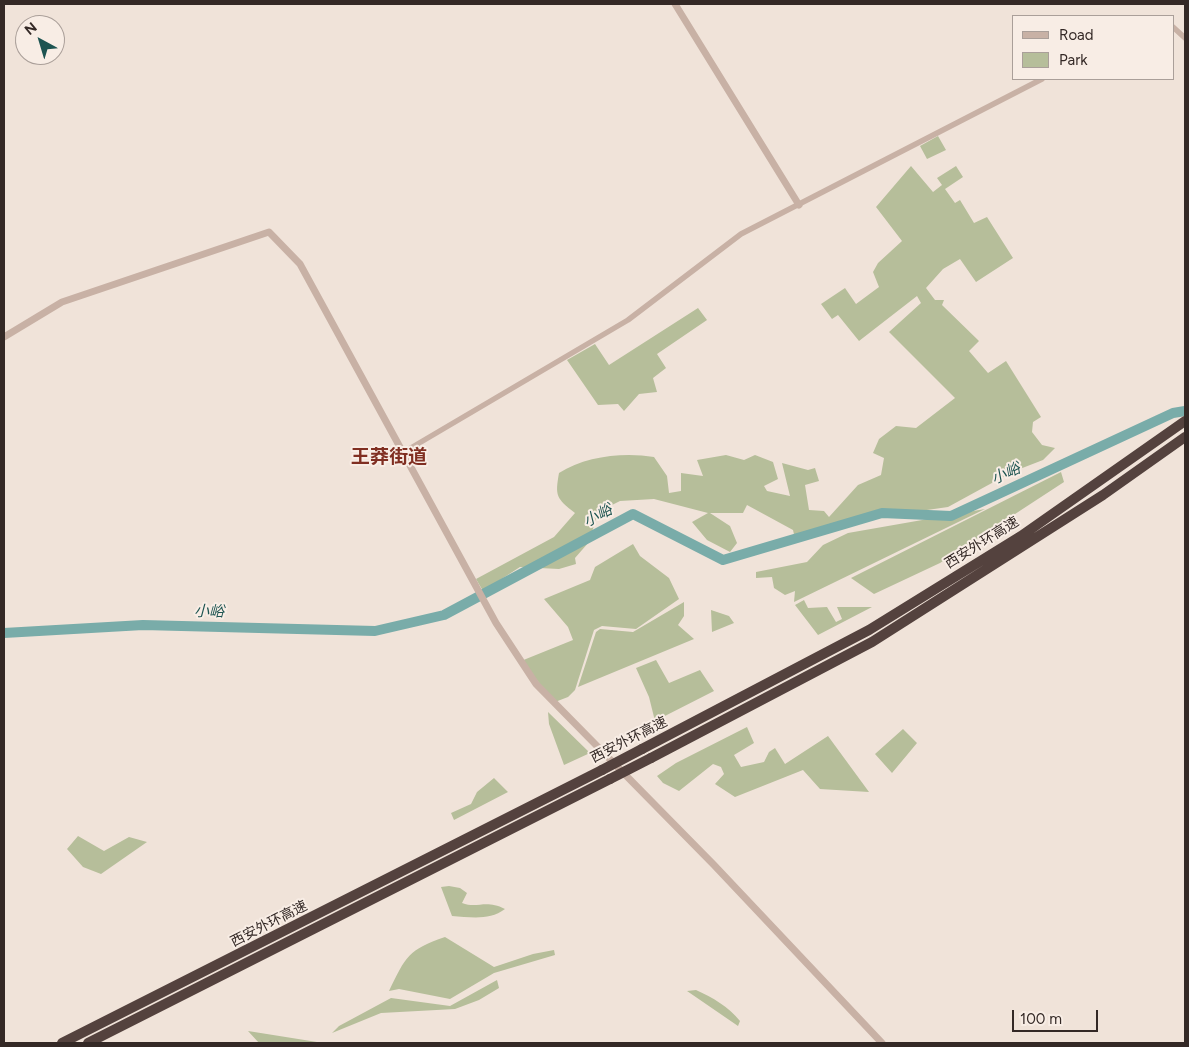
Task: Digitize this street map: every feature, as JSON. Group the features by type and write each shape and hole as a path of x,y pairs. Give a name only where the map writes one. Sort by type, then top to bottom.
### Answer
{"highway":[{"name":"西安外环高速","path":"62,1043 602,770 869,630 1021,536 1185,421"},
{"name":"西安外环高速","path":"88,1043 610,779 872,642 1103,495 1185,437"}],"street":[{"path":"675,4 799,205"},
{"path":"1174,28 1185,38"},
{"path":"404,452 628,320 741,234 1040,80"},
{"path":"4,337 62,302 269,232 300,264 496,622 536,684 714,865 882,1043"}],"green space":[{"path":"938,136 946,150 927,159 920,146"},
{"path":"911,166 933,192 942,185 937,178 956,166 963,177 945,189 955,203 960,200 974,223 987,217 1013,258 976,282 960,259 943,269 926,288 935,300 944,300 942,305 979,341 969,351 988,373 1006,361 1041,417 1033,422 1032,432 1042,445 1055,448 1043,460 1012,472 948,507 857,520 808,536 796,543 793,530 747,505 743,513 710,513 730,526 737,543 730,552 707,540 692,522 708,513 654,499 620,501 598,512 589,542 575,558 576,564 559,569 520,567 483,591 476,579 554,537 575,513 558,496 559,473 569,467 593,459 618,455 654,457 667,476 669,493 681,491 681,473 703,476 697,460 726,455 744,460 755,455 773,462 778,479 764,486 767,491 790,496 782,463 808,470 815,468 819,481 805,485 809,510 824,511 829,517 858,485 881,475 884,458 873,453 879,439 896,426 916,428 955,398 889,332 921,303 917,296 859,341 838,315 832,319 821,304 845,288 856,304 879,287 873,272 878,263 902,241 876,207"},
{"path":"698,308 707,320 657,354 666,368 653,378 657,392 639,394 624,411 618,404 598,405 567,360 595,344 609,365"},
{"path":"1061,472 1064,482 940,563 874,594 851,578"},
{"path":"985,509 794,602 795,591 785,595 774,588 772,577 756,578 756,572 807,562 823,545 848,533"},
{"path":"633,544 640,556 669,578 679,599 636,629 602,626 594,630 575,690 568,697 555,702 521,661 573,640 568,627 544,599 590,580 595,567"},
{"path":"804,600 808,608 827,607 836,622 842,619 837,607 872,607 818,635 795,605"},
{"path":"684,602 684,616 678,625 694,639 578,687 596,632 600,629 633,632"},
{"path":"711,610 729,616 734,623 712,632"},
{"path":"656,660 669,683 700,670 714,691 655,721 649,697 636,668"},
{"path":"548,712 590,753 564,765 549,724"},
{"path":"747,727 754,743 734,755 741,767 764,762 769,752 775,748 785,764 828,736 869,792 820,789 803,770 735,797 715,784 724,774 721,767 713,764 679,791 663,783 657,776 676,763"},
{"path":"903,729 917,743 892,773 875,754"},
{"path":"494,778 508,792 454,820 451,813 471,804 477,792"},
{"path":"78,836 104,851 129,837 147,842 101,874 83,867 67,849"},
{"path":"441,887 460,888 467,893 462,903 468,905 487,904 505,909 486,917 452,916"},
{"path":"445,937 494,967 533,954 554,950 555,955 494,973 450,999 399,989 389,991 404,962 410,956 423,946"},
{"path":"497,980 499,988 479,1000 455,1009 381,1013 332,1033 339,1026 391,998 450,1006"},
{"path":"696,990 714,999 730,1011 740,1021 738,1026 687,991"},
{"path":"248,1031 317,1042 259,1043"}],"waterway":[{"name":"小峪","path":"4,633 143,625 375,631 444,615 633,514 723,560 882,513 951,516 1173,413 1185,411"}],"district":[{"name":"王莽街道","path":"389,457"}]}
